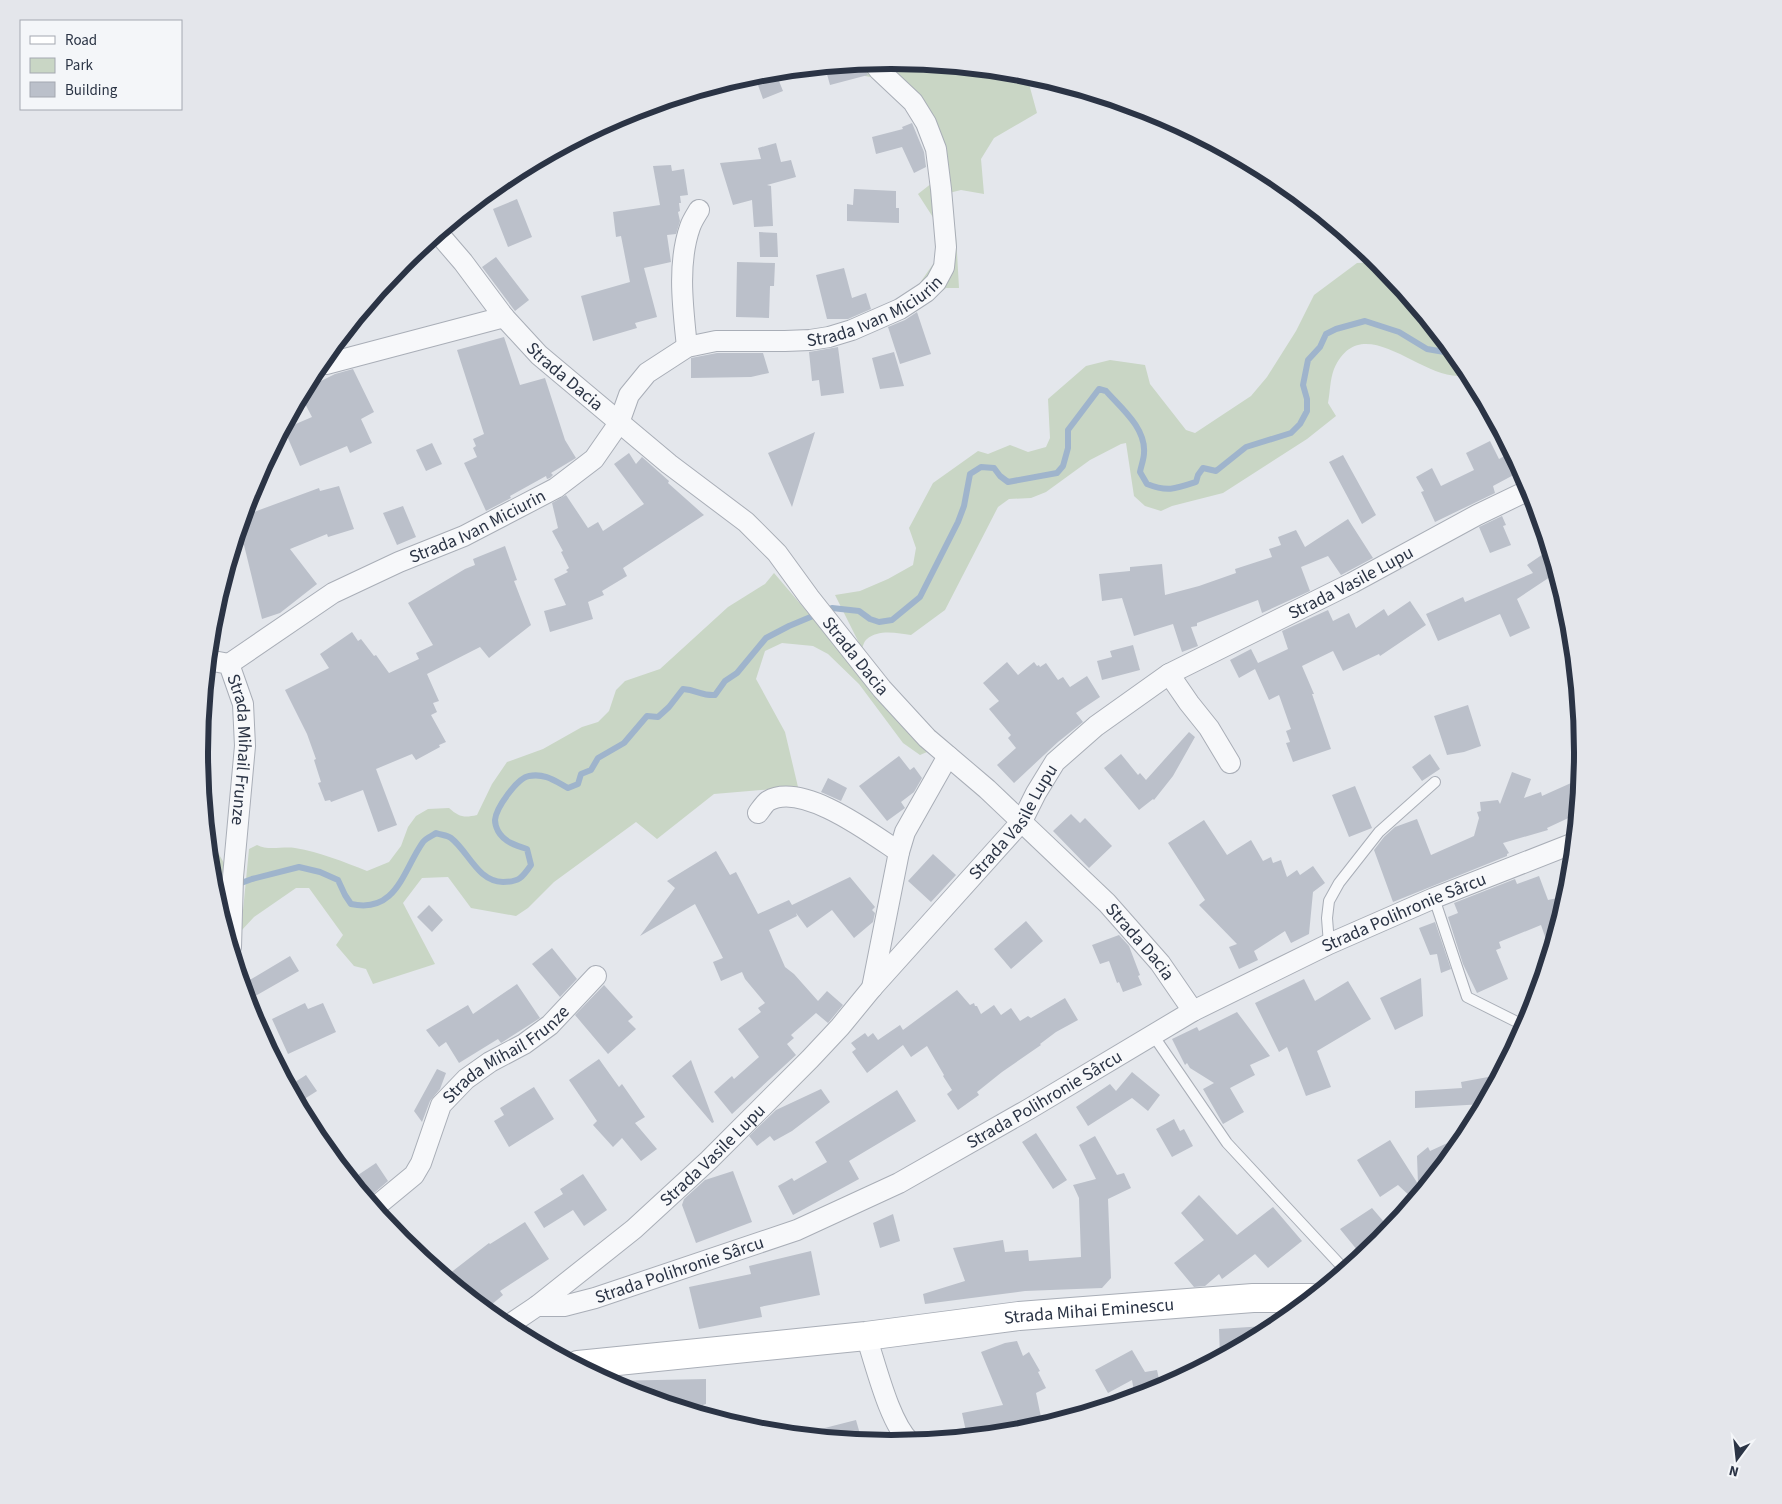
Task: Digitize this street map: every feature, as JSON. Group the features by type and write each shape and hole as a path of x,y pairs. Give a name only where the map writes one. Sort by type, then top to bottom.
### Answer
{"main road":[{"name":"Strada Mihai Eminescu","path":"587,1364 866,1336 1019,1316 1253,1298 1301,1298"}],"street":[{"name":"Strada Ivan Miciurin","path":"229,664 333,593 399,562 464,536 556,488 594,459 619,423 629,395 647,373 687,346 716,341 785,341 829,337 852,330 900,310 926,292 936,282 944,267 946,247 942,189 936,149 926,123 913,102 878,69"},
{"path":"687,346 683,307 683,261 690,226 699,210"},
{"name":"Strada Dacia","path":"442,237 504,317 539,355 669,464 746,522 777,552 814,603 882,689 927,738 1022,821 1114,911 1160,963 1193,1011"},
{"path":"329,363 504,317"},
{"name":"Strada Vasile Lupu","path":"537,1306 634,1229 709,1160 810,1060 1022,821 1055,762 1096,726 1169,674 1352,583 1477,515 1523,493"},
{"name":"Strada Mihail Frunze","path":"214,661 229,664 244,704 245,746 233,877 231,930"},
{"path":"1169,674 1209,728 1230,763"},
{"name":"Strada Vasile Lupu","path":"872,988 899,852 905,832 948,756"},
{"path":"758,813 768,801 786,796 808,801 832,810 856,823 899,852"},
{"name":"Strada Polihronie Sârcu","path":"537,1306 564,1306 595,1298 797,1230 899,1183 1029,1109 1193,1011 1329,944 1434,898 1567,847"},
{"name":"Strada Mihail Frunze","path":"379,1204 414,1175 421,1163 441,1105 466,1079 490,1062 524,1044 550,1025 596,976"},
{"path":"514,1322 537,1306"},
{"path":"866,1336 890,1409 904,1435"}],"lane":[{"path":"1329,944 1327,918 1329,901 1339,883 1379,832 1435,782"},
{"path":"1434,898 1467,997 1518,1022"},
{"path":"1153,1035 1227,1144 1341,1266"}],"green space":[{"path":"863,70 936,70 1024,82 1029,83 1037,113 994,138 981,159 984,194 961,190 949,193 956,235 959,288 946,288 926,304 917,287 936,260 936,222 918,194 932,183 934,174 912,109 871,77 865,76"},
{"path":"1357,263 1367,263 1405,302 1433,336 1461,375 1442,373 1391,350 1374,345 1359,345 1345,352 1334,369 1328,403 1336,416 1307,439 1223,493 1172,506 1161,511 1145,506 1134,496 1126,443 1121,444 1090,460 1046,492 1031,498 1009,499 998,507 945,610 911,635 888,632 877,634 866,640 862,649 835,595 860,591 888,579 913,565 916,548 909,528 933,483 978,451 988,454 1010,445 1028,452 1046,447 1050,438 1048,399 1086,366 1110,360 1145,365 1150,384 1186,430 1195,433 1251,396 1267,377 1296,331 1314,295"},
{"path":"774,573 927,752 920,755 903,743 859,684 828,654 813,646 782,643 765,651 756,679 785,732 798,787 714,794 657,839 636,822 554,882 528,908 516,916 471,908 448,877 422,878 403,903 435,964 373,984 366,969 354,966 336,945 343,935 309,888 296,888 254,917 241,931 249,849 257,845 266,848 295,848 323,855 367,871 389,862 401,846 408,827 416,816 428,809 449,808 462,816 477,815 492,784 507,762 543,749 582,727 598,722 609,711 616,690 625,681 660,669 728,607 765,584"},
{"path":"217,851 224,863 222,891 221,885"}],"building":[{"path":"865,70 868,75 830,85 826,72"},
{"path":"778,79 783,91 763,99 757,82"},
{"path":"912,123 924,152 926,167 914,173 902,147 876,154 872,137 903,129 902,127"},
{"path":"776,143 781,162 791,160 796,177 767,185 771,186 773,226 754,227 752,200 733,205 720,163 761,159 758,148"},
{"path":"671,165 672,171 684,169 688,195 680,196 680,211 678,212 680,221 676,234 667,235 671,262 644,268 657,317 635,323 637,328 593,341 581,296 630,282 621,236 616,237 613,212 660,205 653,166"},
{"path":"854,189 896,191 896,208 899,208 899,223 847,221 847,204 853,205"},
{"path":"517,199 532,237 508,247 493,209"},
{"path":"759,232 777,233 778,257 760,257"},
{"path":"496,257 529,300 515,311 482,267"},
{"path":"737,262 775,263 774,286 770,286 769,318 736,317"},
{"path":"844,268 852,298 866,293 871,309 848,319 827,319 816,275"},
{"path":"917,312 931,354 900,364 888,327 905,320"},
{"path":"504,337 520,385 545,378 565,440 576,458 551,473 553,475 550,478 547,479 546,476 486,511 464,463 477,457 473,448 476,446 473,439 484,434 457,350"},
{"path":"838,347 844,393 821,396 819,380 812,381 809,352"},
{"path":"894,352 904,386 880,389 872,358"},
{"path":"717,353 763,353 769,373 751,377 691,378 691,358"},
{"path":"353,369 374,412 361,419 372,443 350,453 347,446 300,466 286,434 290,426 312,417 304,402 319,378 321,381 335,374"},
{"path":"815,432 792,507 768,453"},
{"path":"1490,441 1499,459 1506,455 1515,474 1493,486 1495,493 1435,522 1421,492 1424,491 1416,477 1432,468 1441,486 1474,470 1466,453"},
{"path":"432,443 442,464 426,471 416,450"},
{"path":"629,453 636,464 642,457 704,515 623,568 627,576 602,591 604,595 588,602 593,619 550,632 544,611 566,605 554,579 568,572 566,570 569,568 561,552 563,551 552,531 558,528 552,503 566,495 588,528 598,522 603,531 644,504 614,464"},
{"path":"1343,455 1376,515 1362,524 1329,462"},
{"path":"339,486 354,529 328,537 327,534 290,549 317,584 280,613 262,619 244,545 240,547 251,513 319,488 320,491"},
{"path":"403,506 416,537 397,545 383,513"},
{"path":"1502,516 1506,525 1503,526 1511,545 1490,553 1479,527"},
{"path":"1348,519 1373,558 1341,575 1328,556 1301,567 1310,591 1262,613 1258,600 1197,623 1197,626 1191,627 1198,646 1182,652 1173,624 1134,636 1122,598 1102,601 1099,574 1130,571 1130,567 1162,564 1165,595 1236,573 1235,569 1272,557 1269,549 1281,545 1278,537 1296,530 1305,547"},
{"path":"505,546 517,580 514,581 531,625 489,658 480,647 427,674 439,701 433,703 437,712 431,715 446,742 416,760 412,754 376,769 397,825 378,832 363,790 331,802 330,800 325,801 318,783 321,782 314,760 316,759 307,734 285,690 329,668 320,654 352,632 358,641 361,639 374,656 376,655 389,673 419,659 416,653 433,645 408,603 475,565 473,559"},
{"path":"1544,553 1551,576 1517,599 1530,628 1510,637 1500,614 1438,641 1426,614 1463,597 1465,602 1533,573 1527,565"},
{"path":"1410,601 1426,625 1380,656 1379,654 1343,671 1333,651 1302,666 1314,694 1312,694 1331,749 1293,762 1286,743 1290,742 1286,731 1291,729 1279,695 1269,700 1255,669 1239,678 1230,660 1251,649 1258,663 1288,649 1282,631 1328,610 1333,621 1349,613 1356,628 1384,609 1388,616"},
{"path":"1133,645 1140,670 1102,680 1097,661 1112,657 1110,651"},
{"path":"1007,662 1018,675 1034,662 1040,667 1046,663 1058,680 1063,677 1070,687 1087,676 1100,697 1076,713 1083,722 1058,742 1014,783 997,765 1016,748 1008,738 1011,735 989,709 999,701 983,683"},
{"path":"1468,705 1481,746 1447,755 1434,716"},
{"path":"1189,732 1195,737 1173,776 1154,800 1139,810 1104,768 1121,754 1138,775 1140,773 1146,780"},
{"path":"1430,754 1440,769 1422,781 1412,767"},
{"path":"899,756 910,770 914,767 922,778 914,792 901,802 905,808 887,821 859,786"},
{"path":"1512,772 1531,779 1524,798 1541,792 1542,796 1573,782 1571,817 1547,828 1548,830 1503,843 1509,853 1507,856 1393,902 1374,850 1384,837 1395,827 1417,819 1431,855 1474,836 1479,818 1477,812 1481,811 1480,802 1498,800 1500,804"},
{"path":"828,778 847,788 841,801 821,792"},
{"path":"1355,786 1372,828 1349,837 1332,795"},
{"path":"1071,814 1080,823 1085,818 1112,846 1089,868 1053,831"},
{"path":"1204,820 1227,855 1251,840 1263,861 1271,857 1273,863 1281,860 1287,877 1297,870 1300,875 1313,866 1325,883 1313,892 1309,934 1291,943 1285,931 1254,951 1258,960 1239,969 1229,947 1237,944 1199,905 1205,900 1168,843"},
{"path":"716,851 730,875 736,872 758,914 789,900 792,905 850,877 875,907 872,910 875,913 873,922 854,938 832,910 807,928 796,913 797,916 769,930 785,967 794,974 818,1001 827,991 843,1005 828,1023 816,1013 791,1035 794,1038 787,1044 796,1055 732,1114 714,1092 732,1076 734,1079 759,1057 738,1029 761,1012 758,1008 765,1003 745,979 742,972 721,981 713,962 723,958 695,904 640,936 675,888 667,881"},
{"path":"933,854 956,875 931,902 908,881"},
{"path":"1539,876 1548,900 1558,898 1547,942 1541,925 1499,942 1501,948 1496,950 1508,979 1477,993 1463,964 1448,917 1458,913 1454,903 1515,879 1517,884"},
{"path":"429,905 443,920 432,932 417,917"},
{"path":"1026,921 1043,941 1011,969 994,949"},
{"path":"1435,922 1451,969 1441,973 1437,954 1430,955 1419,928"},
{"path":"1119,935 1129,946 1142,985 1123,992 1119,982 1117,983 1109,961 1100,964 1092,945"},
{"path":"552,948 577,979 560,997 532,964"},
{"path":"290,956 299,971 254,997 248,981"},
{"path":"1421,978 1423,1016 1395,1030 1380,998"},
{"path":"1304,979 1315,1001 1348,981 1371,1019 1317,1051 1331,1087 1306,1096 1287,1047 1279,1052 1255,1003"},
{"path":"517,984 540,1018 501,1043 498,1039 459,1063 446,1042 439,1047 426,1030 468,1005 473,1014"},
{"path":"604,985 633,1017 628,1021 636,1029 608,1054 575,1015"},
{"path":"957,990 970,1005 974,1003 977,1006 981,1014 994,1005 1001,1015 1011,1008 1020,1021 1028,1016 1031,1018 1065,998 1078,1020 1056,1032 1041,1045 1002,1072 977,1092 979,1095 958,1110 947,1094 952,1090 927,1046 911,1057 903,1045 867,1073 852,1052 856,1049 851,1043 865,1033 868,1037 873,1033 878,1040 900,1025 903,1030"},
{"path":"305,1003 308,1009 323,1003 336,1032 288,1054 272,1019"},
{"path":"1237,1012 1270,1056 1250,1065 1255,1075 1230,1088 1244,1112 1223,1124 1203,1089 1214,1083 1190,1068 1187,1063 1185,1065 1172,1039 1197,1027 1199,1031"},
{"path":"599,1059 619,1087 622,1084 645,1117 635,1123 657,1149 641,1161 622,1138 613,1147 593,1125 597,1121 569,1080"},
{"path":"691,1060 714,1122 712,1123 672,1076"},
{"path":"437,1069 446,1073 440,1089 430,1101 422,1122 414,1111"},
{"path":"1132,1072 1160,1095 1148,1111 1132,1098 1088,1126 1076,1107 1110,1084 1116,1091"},
{"path":"306,1075 317,1091 303,1100 293,1083"},
{"path":"1492,1076 1476,1104 1415,1108 1415,1091 1462,1088 1461,1082"},
{"path":"534,1087 554,1119 509,1147 494,1121 504,1115 500,1108"},
{"path":"821,1089 830,1102 792,1131 774,1141 770,1136 757,1146 749,1136 776,1110"},
{"path":"897,1090 916,1121 849,1161 859,1179 793,1215 778,1186 792,1178 794,1181 827,1162 815,1142"},
{"path":"1174,1119 1180,1131 1184,1129 1193,1146 1172,1157 1156,1129"},
{"path":"1036,1133 1067,1180 1053,1189 1022,1142"},
{"path":"1095,1136 1117,1175 1124,1173 1131,1188 1108,1199 1111,1278 1102,1288 1025,1291 925,1304 923,1294 965,1281 953,1248 1003,1240 1005,1252 1028,1250 1029,1261 1081,1257 1079,1198 1073,1185 1096,1179 1079,1145"},
{"path":"1390,1140 1418,1184 1417,1156 1428,1147 1430,1151 1453,1140 1410,1196 1398,1185 1380,1197 1357,1160"},
{"path":"376,1163 388,1181 371,1195 356,1176"},
{"path":"733,1171 752,1222 696,1243 682,1205 684,1199 705,1180"},
{"path":"583,1174 607,1210 584,1226 573,1210 544,1228 534,1212 563,1194 560,1189"},
{"path":"1199,1195 1237,1235 1273,1207 1302,1241 1268,1268 1255,1254 1222,1279 1219,1274 1205,1286 1194,1287 1174,1263 1204,1240 1181,1213"},
{"path":"1372,1208 1385,1223 1358,1250 1340,1229"},
{"path":"893,1214 900,1241 880,1248 873,1223"},
{"path":"525,1222 549,1259 500,1291 503,1295 491,1305 450,1273 490,1244"},
{"path":"811,1251 820,1295 760,1307 762,1317 699,1329 689,1287 751,1274 749,1266"},
{"path":"1261,1326 1220,1351 1219,1329"},
{"path":"1017,1341 1023,1356 1029,1352 1040,1371 1038,1372 1046,1388 1036,1393 1041,1418 966,1431 962,1413 1003,1405 981,1352 1005,1343"},
{"path":"1132,1350 1145,1372 1157,1370 1159,1380 1134,1390 1132,1380 1108,1393 1095,1370"},
{"path":"706,1379 706,1404 703,1405 703,1409 671,1399 625,1381"},
{"path":"856,1420 860,1434 846,1434 815,1430"}],"waterway":[{"path":"222,890 252,879 299,867 320,872 338,880 351,904 366,905 379,902 389,896 397,887 423,842 436,833 451,838 486,877 503,882 520,878 531,865 527,849 507,841 498,831 495,820 503,801 519,782 524,778 535,775 550,778 568,788 578,784 581,774 591,770 598,758 624,743 647,716 658,717 669,707 683,689 706,695 715,695 725,681 737,673 766,638 789,626 832,608 859,611 870,619 879,622 892,620 920,597 958,522 964,506 970,474 981,467 994,468 1008,482 1057,473 1063,466 1068,448 1068,430 1099,389 1106,391 1137,427 1144,444 1144,458 1140,472 1147,484 1171,489 1196,482 1203,468 1216,471 1246,447 1291,433 1300,424 1307,411 1307,399 1303,385 1308,360 1320,347 1326,334 1336,329 1365,321 1399,332 1427,349 1445,352"}]}
